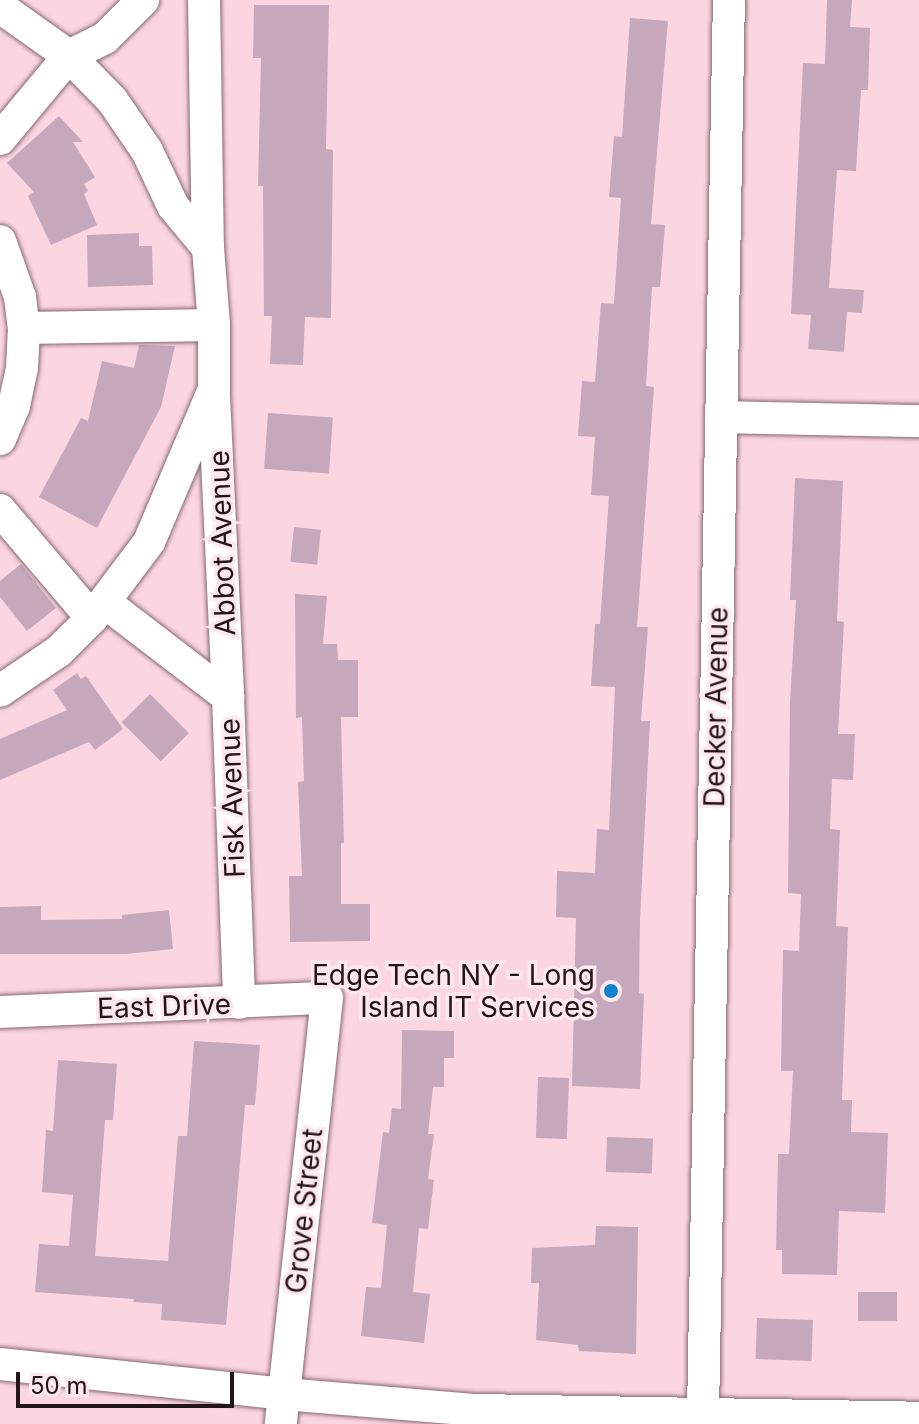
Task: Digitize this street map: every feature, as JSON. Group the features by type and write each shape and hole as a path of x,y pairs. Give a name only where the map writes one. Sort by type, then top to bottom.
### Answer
{"street":[{"path":"0,139 69,56 105,38 143,0"},
{"path":"204,0 208,248"},
{"name":"Decker Avenue","path":"703,1414 729,0"},
{"path":"0,7 69,56 112,100 147,151 173,206 208,248"},
{"path":"0,241 16,281 24,328 22,368 14,406 0,439"},
{"name":"Abbot Avenue","path":"208,248 214,325 214,389 228,697"},
{"path":"24,328 214,325"},
{"path":"0,691 59,651 100,611 149,542 214,389"},
{"path":"721,417 919,421"},
{"name":"Fisk Avenue","path":"0,510 100,611 228,697 239,1003"},
{"name":"East Drive","path":"0,1012 327,998"},
{"name":"Grove Street","path":"283,1409 327,998"},
{"path":"0,1364 283,1409 919,1418"}],"building":[{"path":"827,0 852,0 850,27 870,28 868,90 861,90 856,171 837,170 829,288 864,290 862,313 847,312 844,352 808,349 811,315 791,314 803,63 825,64"},
{"path":"254,5 329,5 326,149 333,150 331,318 305,317 303,365 270,364 272,316 264,316 263,186 258,186 261,58 253,58"},
{"path":"630,18 668,21 651,224 665,225 660,287 652,287 646,386 654,387 637,627 648,627 641,721 650,721 640,920 639,993 644,994 640,1089 572,1086 576,918 556,917 557,871 595,873 597,829 609,830 615,687 591,686 595,624 600,624 609,496 591,495 595,437 578,436 582,381 595,382 601,303 614,304 621,198 609,197 614,136 622,137"},
{"path":"59,116 83,142 73,142 95,177 84,184 88,191 84,194 97,225 51,245 28,196 34,192 7,163"},
{"path":"139,233 139,246 152,246 153,285 88,287 87,235"},
{"path":"139,345 175,346 161,407 97,528 39,497 81,418 88,421 102,361 134,368"},
{"path":"268,413 333,418 329,473 264,469"},
{"path":"795,478 843,481 837,621 844,622 838,734 855,734 853,780 832,779 830,829 840,830 836,926 848,927 842,1100 852,1100 851,1132 888,1133 885,1213 839,1211 837,1275 782,1274 782,1250 776,1250 778,1154 789,1154 793,1071 781,1071 783,950 799,951 801,894 788,893 790,702 796,600 790,600"},
{"path":"294,527 321,530 317,565 290,562"},
{"path":"21,564 56,608 27,631 0,597 0,581"},
{"path":"295,594 327,596 323,644 337,644 338,660 358,660 358,717 341,717 344,843 341,843 341,904 370,904 370,941 290,942 289,876 302,876 298,782 304,781 302,717 296,718"},
{"path":"77,673 81,679 86,676 123,729 95,750 89,742 0,780 0,739 67,710 53,690"},
{"path":"150,694 189,733 161,761 122,722"},
{"path":"41,906 41,920 122,919 122,915 169,910 173,949 126,954 0,954 0,907"},
{"path":"402,1030 454,1031 454,1058 444,1058 444,1087 433,1087 428,1134 434,1134 428,1179 434,1180 428,1229 419,1228 413,1292 430,1294 424,1343 361,1336 366,1287 381,1288 387,1225 372,1223 383,1132 389,1133 392,1108 401,1109"},
{"path":"194,1041 260,1045 255,1105 245,1105 226,1325 161,1320 162,1304 133,1302 134,1299 35,1292 39,1244 69,1246 73,1195 42,1192 46,1130 53,1131 58,1060 117,1064 113,1120 105,1120 95,1256 168,1261 178,1136 187,1136"},
{"path":"538,1077 569,1078 567,1139 536,1138"},
{"path":"607,1137 653,1139 652,1174 606,1172"},
{"path":"596,1226 638,1227 636,1354 579,1351 578,1345 536,1340 539,1283 531,1283 532,1248 595,1245"},
{"path":"858,1292 897,1292 897,1321 858,1321"},
{"path":"757,1318 813,1320 812,1361 756,1359"}],"place":[{"name":"Edge Tech NY - Long Island IT Services","path":"611,991"}]}
